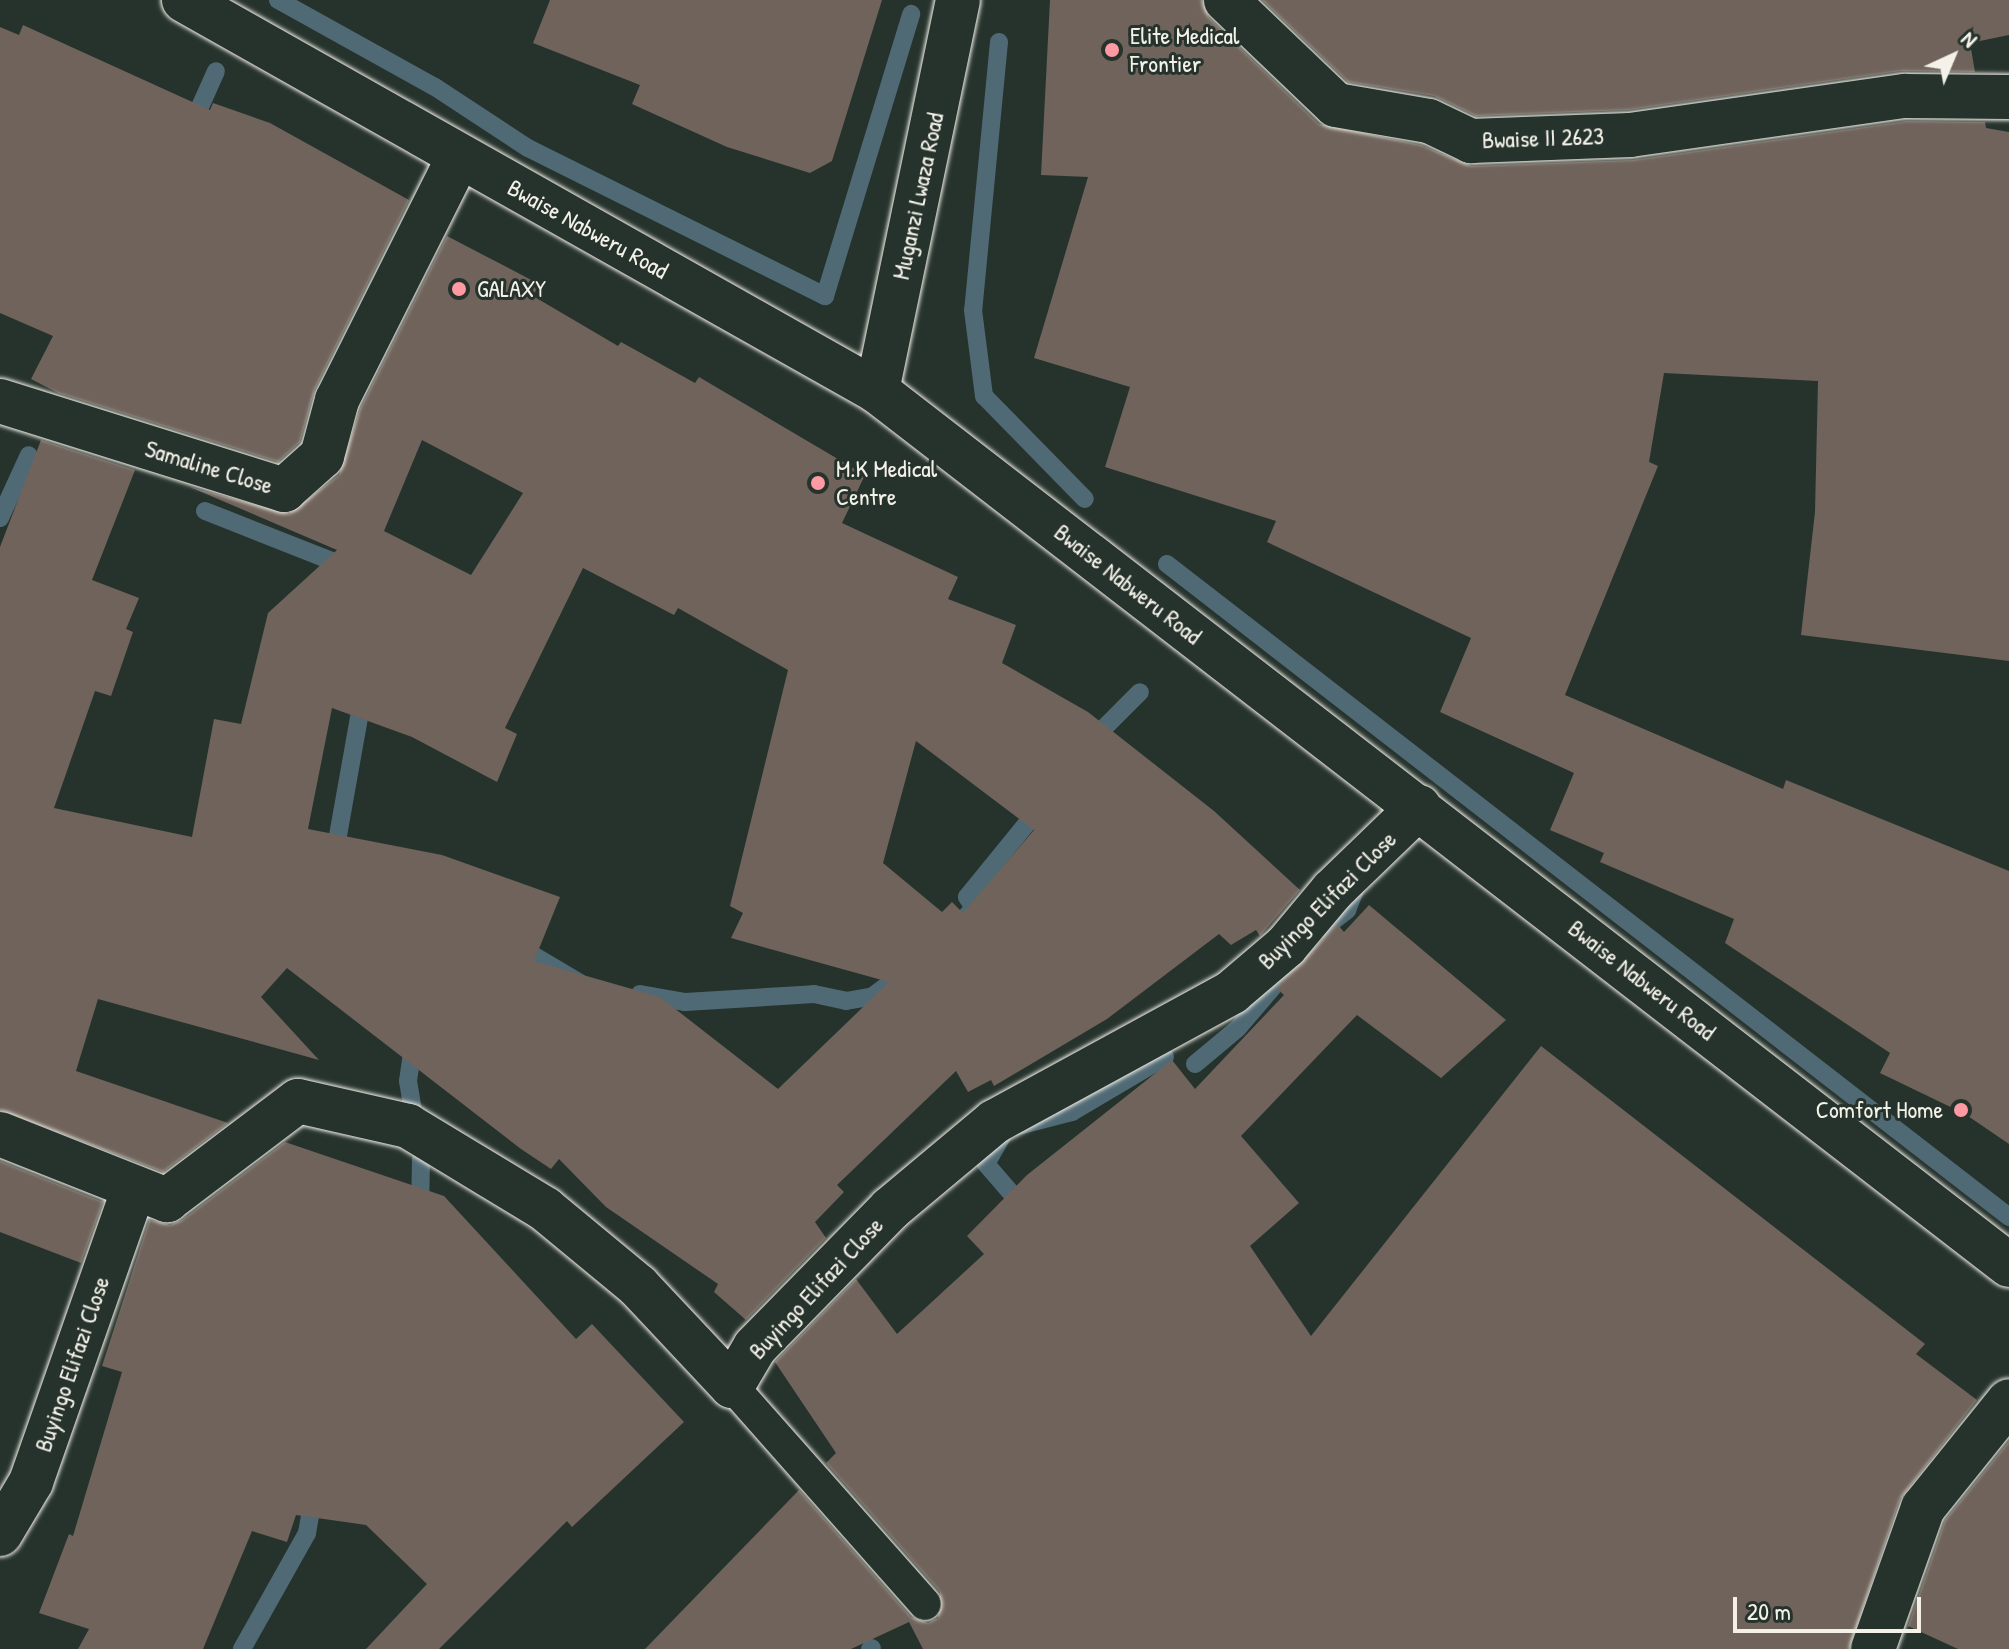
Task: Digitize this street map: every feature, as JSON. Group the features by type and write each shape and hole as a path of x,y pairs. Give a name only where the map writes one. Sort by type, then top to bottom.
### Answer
{"street":[{"name":"Bwaise Nabweru Road","path":"184,0 877,391 2009,1265"},
{"name":"Muganzi Lwaza Road","path":"877,391 958,0"},
{"name":"Bwaise II 2623","path":"1226,0 1336,105 1429,121 1471,141 1630,135 1905,96 2009,97"},
{"name":"Samaline Close","path":"0,401 284,490 322,456 337,400 459,156"},
{"name":"Buyingo Elifazi Close","path":"732,1386 755,1347 890,1209 994,1122 1232,992 1286,946 1332,891 1419,807"},
{"path":"0,1134 151,1194 298,1101 408,1126 545,1209 638,1286 732,1386"},
{"name":"Buyingo Elifazi Close","path":"0,1534 31,1482 151,1194"},
{"path":"1873,1649 1923,1508 2009,1401"}],"lane":[{"path":"732,1386 925,1604"}],"building":[{"path":"550,0 882,0 832,161 810,173 727,147 632,104 640,85 533,43"},
{"path":"1050,0 1202,0 1209,18 1319,124 1421,145 1471,166 1633,160 1907,121 1985,122 1986,128 2009,132 2009,661 1801,635 1815,512 1818,381 1664,373 1649,462 1658,466 1565,695 1783,789 1786,780 2009,871 2009,1144 1965,1114 1880,1073 1890,1053 1725,943 1734,919 1600,862 1604,853 1550,830 1574,773 1440,712 1471,638 1267,542 1276,521 1105,467 1130,387 1034,358 1088,177 1041,175"},
{"path":"1262,0 2009,0 2009,35 1970,43 1975,72 1901,71 1628,110 1476,116 1434,96 1348,82"},
{"path":"23,25 210,110 213,103 270,123 409,200 315,389 300,442 278,462 58,393 31,379 53,336 0,313 0,27 19,35"},
{"path":"447,236 539,284 533,296 618,346 621,342 695,383 699,377 865,475 842,523 958,577 948,599 1016,625 1002,663 1088,712 1214,811 1300,890 1260,936 1256,930 1231,945 1219,934 1107,1019 994,1086 991,1080 968,1092 956,1071 837,1185 844,1192 815,1222 826,1238 746,1320 714,1292 718,1284 606,1207 559,1159 551,1169 521,1149 287,968 261,997 319,1060 98,999 76,1071 228,1123 163,1172 0,1110 0,547 41,440 135,470 92,580 139,598 126,629 133,632 111,696 95,691 54,808 192,837 214,719 241,724 268,613 337,550 190,487 289,514 339,475 360,409","holes":["422,440 523,493 471,575 384,531","583,568 674,615 678,608 788,670 730,906 743,913 731,938 889,982 778,1089 660,997 534,961 560,897 442,855 308,829 332,708 412,737 497,782 517,734 505,728","916,741 1034,830 963,913 952,902 942,912 883,863"]},
{"path":"1369,905 1506,1020 1441,1078 1357,1015 1241,1136 1299,1203 1250,1246 1311,1336 1541,1046 1925,1344 1916,1354 1977,1400 1900,1499 1849,1649 923,1649 909,1622 851,1649 645,1649 799,1490 911,1617 928,1623 938,1618 940,1592 826,1463 836,1453 775,1362 856,1279 897,1334 984,1254 967,1236 1027,1175 1172,1060 1195,1089 1284,995 1276,988 1337,924 1344,932"},
{"path":"285,1142 444,1196 576,1339 592,1324 684,1422 572,1527 567,1521 439,1649 366,1649 427,1584 366,1525 296,1515 287,1542 252,1531 203,1649 78,1649 89,1629 39,1613 69,1534 73,1536 122,1372 102,1366 149,1220 170,1225 182,1220"},
{"path":"0,1161 103,1202 81,1263 0,1232"},
{"path":"2009,1441 2009,1649 1958,1649 1908,1626 1945,1520"}],"waterway":[{"path":"278,0 435,87 528,148 825,296 911,14"},
{"path":"999,42 973,310 984,396 1085,499"},
{"path":"191,127 216,71"},
{"path":"0,518 29,455"},
{"path":"205,511 347,567"},
{"path":"1167,564 2009,1217"},
{"path":"1091,741 1140,692"},
{"path":"334,858 363,695"},
{"path":"960,923 974,908 967,897 1041,806"},
{"path":"1323,929 1347,910 1359,881"},
{"path":"516,945 580,983"},
{"path":"1195,1064 1238,1028 1290,967"},
{"path":"640,994 685,1002 814,994 846,1001 873,996 901,975"},
{"path":"414,1039 408,1081 415,1123"},
{"path":"1025,1209 986,1164 1006,1129 1072,1112 1165,1057"},
{"path":"420,1212 421,1159"},
{"path":"242,1649 307,1533 314,1494"}],"place":[{"name":"Elite Medical Frontier","path":"1112,50"},
{"name":"GALAXY","path":"459,289"},
{"name":"M.K Medical Centre","path":"818,483"},
{"name":"Comfort Home","path":"1961,1110"}]}
